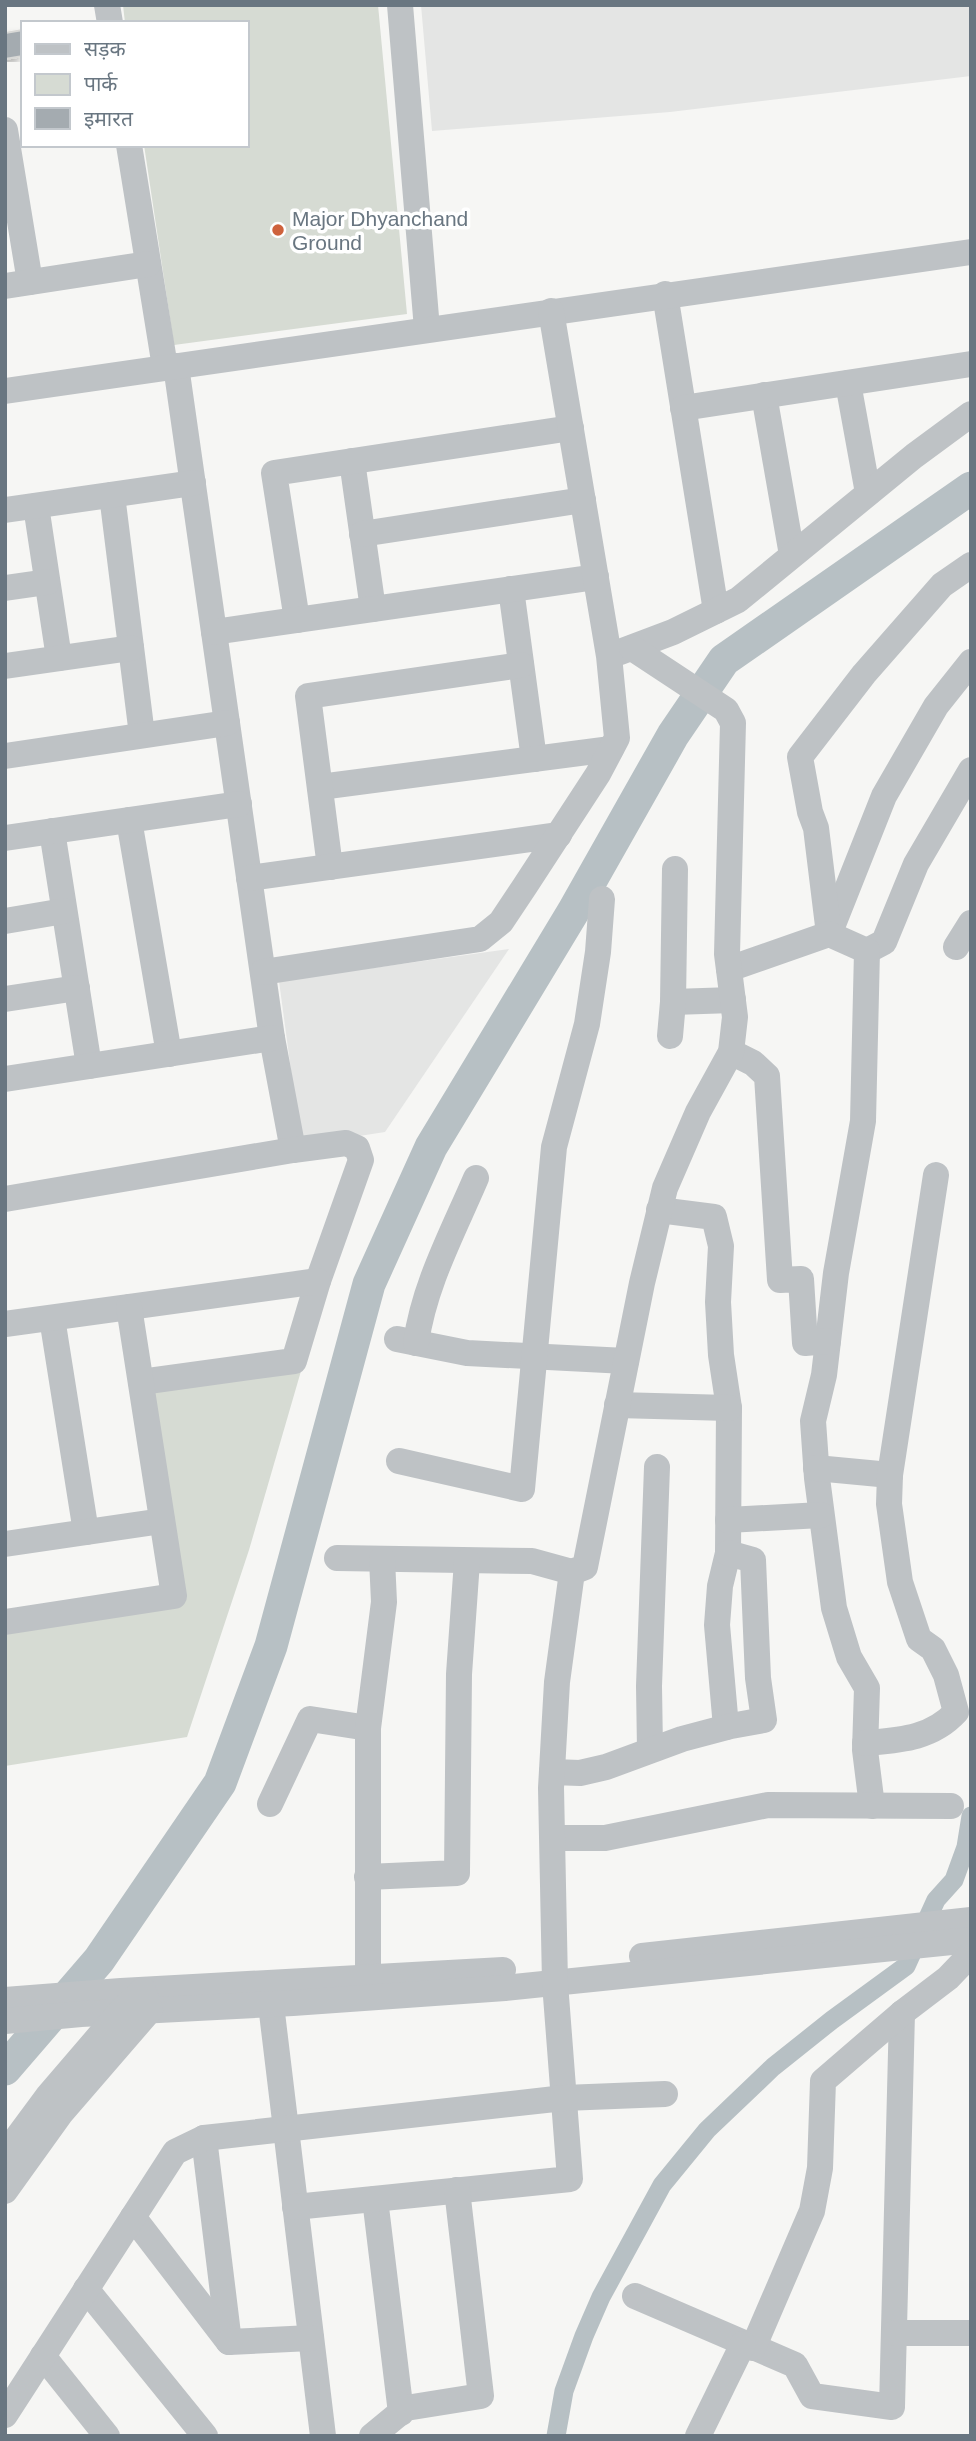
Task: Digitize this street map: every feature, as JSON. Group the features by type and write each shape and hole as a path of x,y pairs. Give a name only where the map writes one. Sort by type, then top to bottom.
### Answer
{"street":[{"path":"400,5 427,329"},
{"path":"5,130 18,284 148,264"},
{"path":"129,147 148,264 193,483 272,1038 293,1150"},
{"path":"5,391 971,252"},
{"path":"665,295 716,611"},
{"path":"263,972 480,939 501,922 598,774 617,738 620,652 596,577 551,311"},
{"path":"683,408 971,364"},
{"path":"848,383 868,493"},
{"path":"764,395 792,555"},
{"path":"620,652 673,632 738,600 914,456 971,414"},
{"path":"297,620 274,473 571,428"},
{"path":"352,461 373,609"},
{"path":"5,510 193,483"},
{"path":"111,495 142,735"},
{"path":"362,534 583,500"},
{"path":"36,506 59,658"},
{"path":"829,934 816,828 810,812 800,757 864,674 942,585 971,565"},
{"path":"214,632 596,577"},
{"path":"5,588 47,582"},
{"path":"511,589 534,759"},
{"path":"5,666 131,648"},
{"path":"337,1558 531,1561 572,1572 585,1567 626,1361 665,1188 698,1112 731,1052 735,1017 727,954 733,723 726,710 655,664 620,652"},
{"path":"829,934 884,796 936,706 971,662"},
{"path":"330,867 308,696 521,665"},
{"path":"5,756 227,723"},
{"path":"320,787 611,749"},
{"path":"867,951 884,942 916,864 971,770"},
{"path":"5,838 239,804"},
{"path":"129,820 169,1054"},
{"path":"52,831 89,1066"},
{"path":"249,878 559,835"},
{"path":"670,1036 674,1002 675,869"},
{"path":"399,1461 522,1489 554,1147 587,1024 598,952 602,899"},
{"path":"5,920 64,911"},
{"path":"956,947 971,923"},
{"path":"729,969 829,934 867,951"},
{"path":"867,951 863,1121 836,1273 824,1375 813,1421 821,1515 834,1608 849,1657 867,1688 865,1743 873,1806"},
{"path":"5,999 77,988"},
{"path":"674,1002 733,1000"},
{"path":"5,1079 272,1038"},
{"path":"731,1052 753,1063 767,1076 780,1280 801,1279 805,1343 828,1341"},
{"path":"5,1199 293,1150 346,1143 357,1148 361,1160 318,1281 294,1361 141,1382"},
{"path":"865,1743 913,1738 949,1720 956,1713 946,1675 933,1649 919,1639 900,1582 889,1504 890,1475 936,1175"},
{"path":"476,1178 407,1341 467,1353 626,1361"},
{"path":"659,1210 714,1217 721,1246 718,1302 721,1355 729,1408 728,1553 720,1586 717,1625 726,1727"},
{"path":"5,1325 318,1281"},
{"path":"5,1622 174,1596 129,1307"},
{"path":"52,1318 86,1532"},
{"path":"617,1405 729,1408"},
{"path":"650,1750 649,1686 657,1467"},
{"path":"816,1468 890,1475"},
{"path":"728,1520 821,1515"},
{"path":"6,1539 86,1532 162,1521"},
{"path":"552,1772 580,1773 606,1767 650,1750 726,1727 764,1720 758,1678 753,1560 728,1553"},
{"path":"368,1978 368,1728 384,1602 382,1559"},
{"path":"367,1877 457,1873 458,1674 467,1561"},
{"path":"295,2207 570,2179 555,1974 552,1772 557,1682 572,1572"},
{"path":"270,1804 310,1719 368,1728"},
{"path":"552,1838 605,1838 768,1805 951,1806"},
{"path":"270,1994 368,1978 500,1971 555,1974 971,1920"},
{"path":"7,2007 270,1994 864,1951 958,1941"},
{"path":"698,2436 748,2346 812,2211 820,2168 823,2081 902,2013 948,1978 971,1954"},
{"path":"270,1994 323,2436"},
{"path":"5,2191 147,2000"},
{"path":"7,2007 81,2014 113,2002"},
{"path":"5,2154 113,2002"},
{"path":"635,2296 795,2365 812,2396 892,2406 902,2013"},
{"path":"5,2415 175,2152 204,2138 564,2098 665,2094"},
{"path":"204,2138 229,2342"},
{"path":"372,2436 406,2408 481,2396 457,2190"},
{"path":"375,2199 401,2413"},
{"path":"133,2217 229,2342"},
{"path":"86,2289 205,2436"},
{"path":"894,2333 971,2333"},
{"path":"229,2342 311,2338"},
{"path":"43,2356 107,2436"}],"shaded area":[{"path":"421,5 971,5 971,76 670,112 432,131"},
{"path":"509,949 385,1132 301,1145 279,981"}],"green space":[{"name":"Major Dhyanchand Ground","path":"123,5 378,5 407,314 174,345 144,147 248,147 248,21 125,21"},
{"path":"301,1371 249,1550 187,1737 5,1766 5,1629 183,1602 153,1392"}],"building":[{"path":"21,30 21,56 5,59 5,33"}],"waterway":[{"path":"5,2069 99,1960 220,1783 271,1646 369,1284 431,1147 573,912 673,735 724,660 971,488"},
{"path":"556,2436 564,2391 584,2336 601,2297 662,2185 707,2130 773,2067 906,1966 936,1900 954,1880 966,1847 971,1816"}],"place":[{"name":"Major Dhyanchand Ground","path":"278,230"}]}
